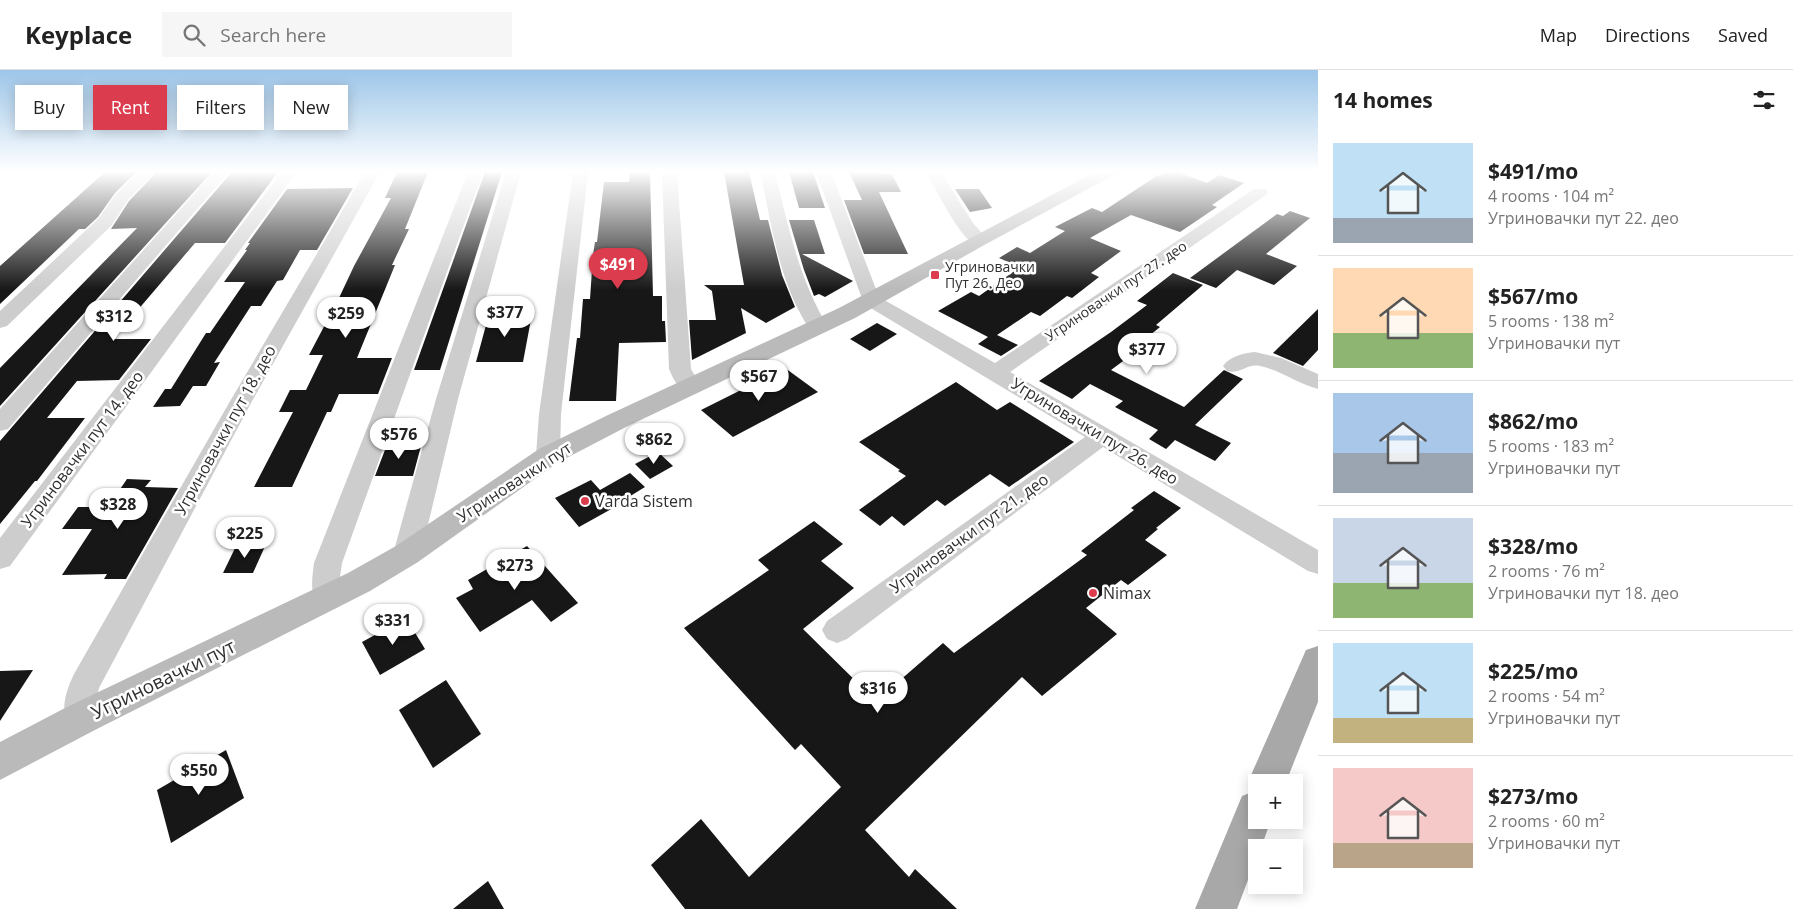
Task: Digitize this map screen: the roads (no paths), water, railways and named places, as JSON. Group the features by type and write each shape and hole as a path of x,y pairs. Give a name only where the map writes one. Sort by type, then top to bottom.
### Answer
{"main road":[{"path":"1270,774 1318,661"},
{"path":"1216,909 1248,829"}],"street":[{"path":"0,322 105,222 112,211"},
{"path":"0,423 187,211"},
{"name":"Угриновачки пут 14. део","path":"0,558 261,211"},
{"name":"Угриновачки пут 18. део","path":"80,719 79,703 85,684 254,378 350,211"},
{"path":"327,599 328,563 461,211"},
{"path":"407,554 447,399 502,211"},
{"path":"548,456 550,414 576,211"},
{"path":"671,211 680,369 690,386"},
{"path":"777,211 796,287 807,311 818,327"},
{"path":"838,211 871,300"},
{"path":"957,211 971,234 979,240"},
{"name":"Угриновачки пут","path":"0,762 80,719 327,599 407,554 548,456 690,386 818,327 1034,211"},
{"name":"Угриновачки пут 27. део","path":"995,373 1232,211"},
{"name":"Угриновачки пут 26. део","path":"871,300 1318,564"},
{"path":"1234,366 1247,359 1257,359 1318,382"},
{"name":"Угриновачки пут 21. део","path":"837,630 1102,436"}],"place":[{"name":"Угриновачки Пут 26. Део","path":"935,275"},
{"name":"Varda Sistem","path":"585,501"},
{"name":"Nimax","path":"1093,593"}]}
